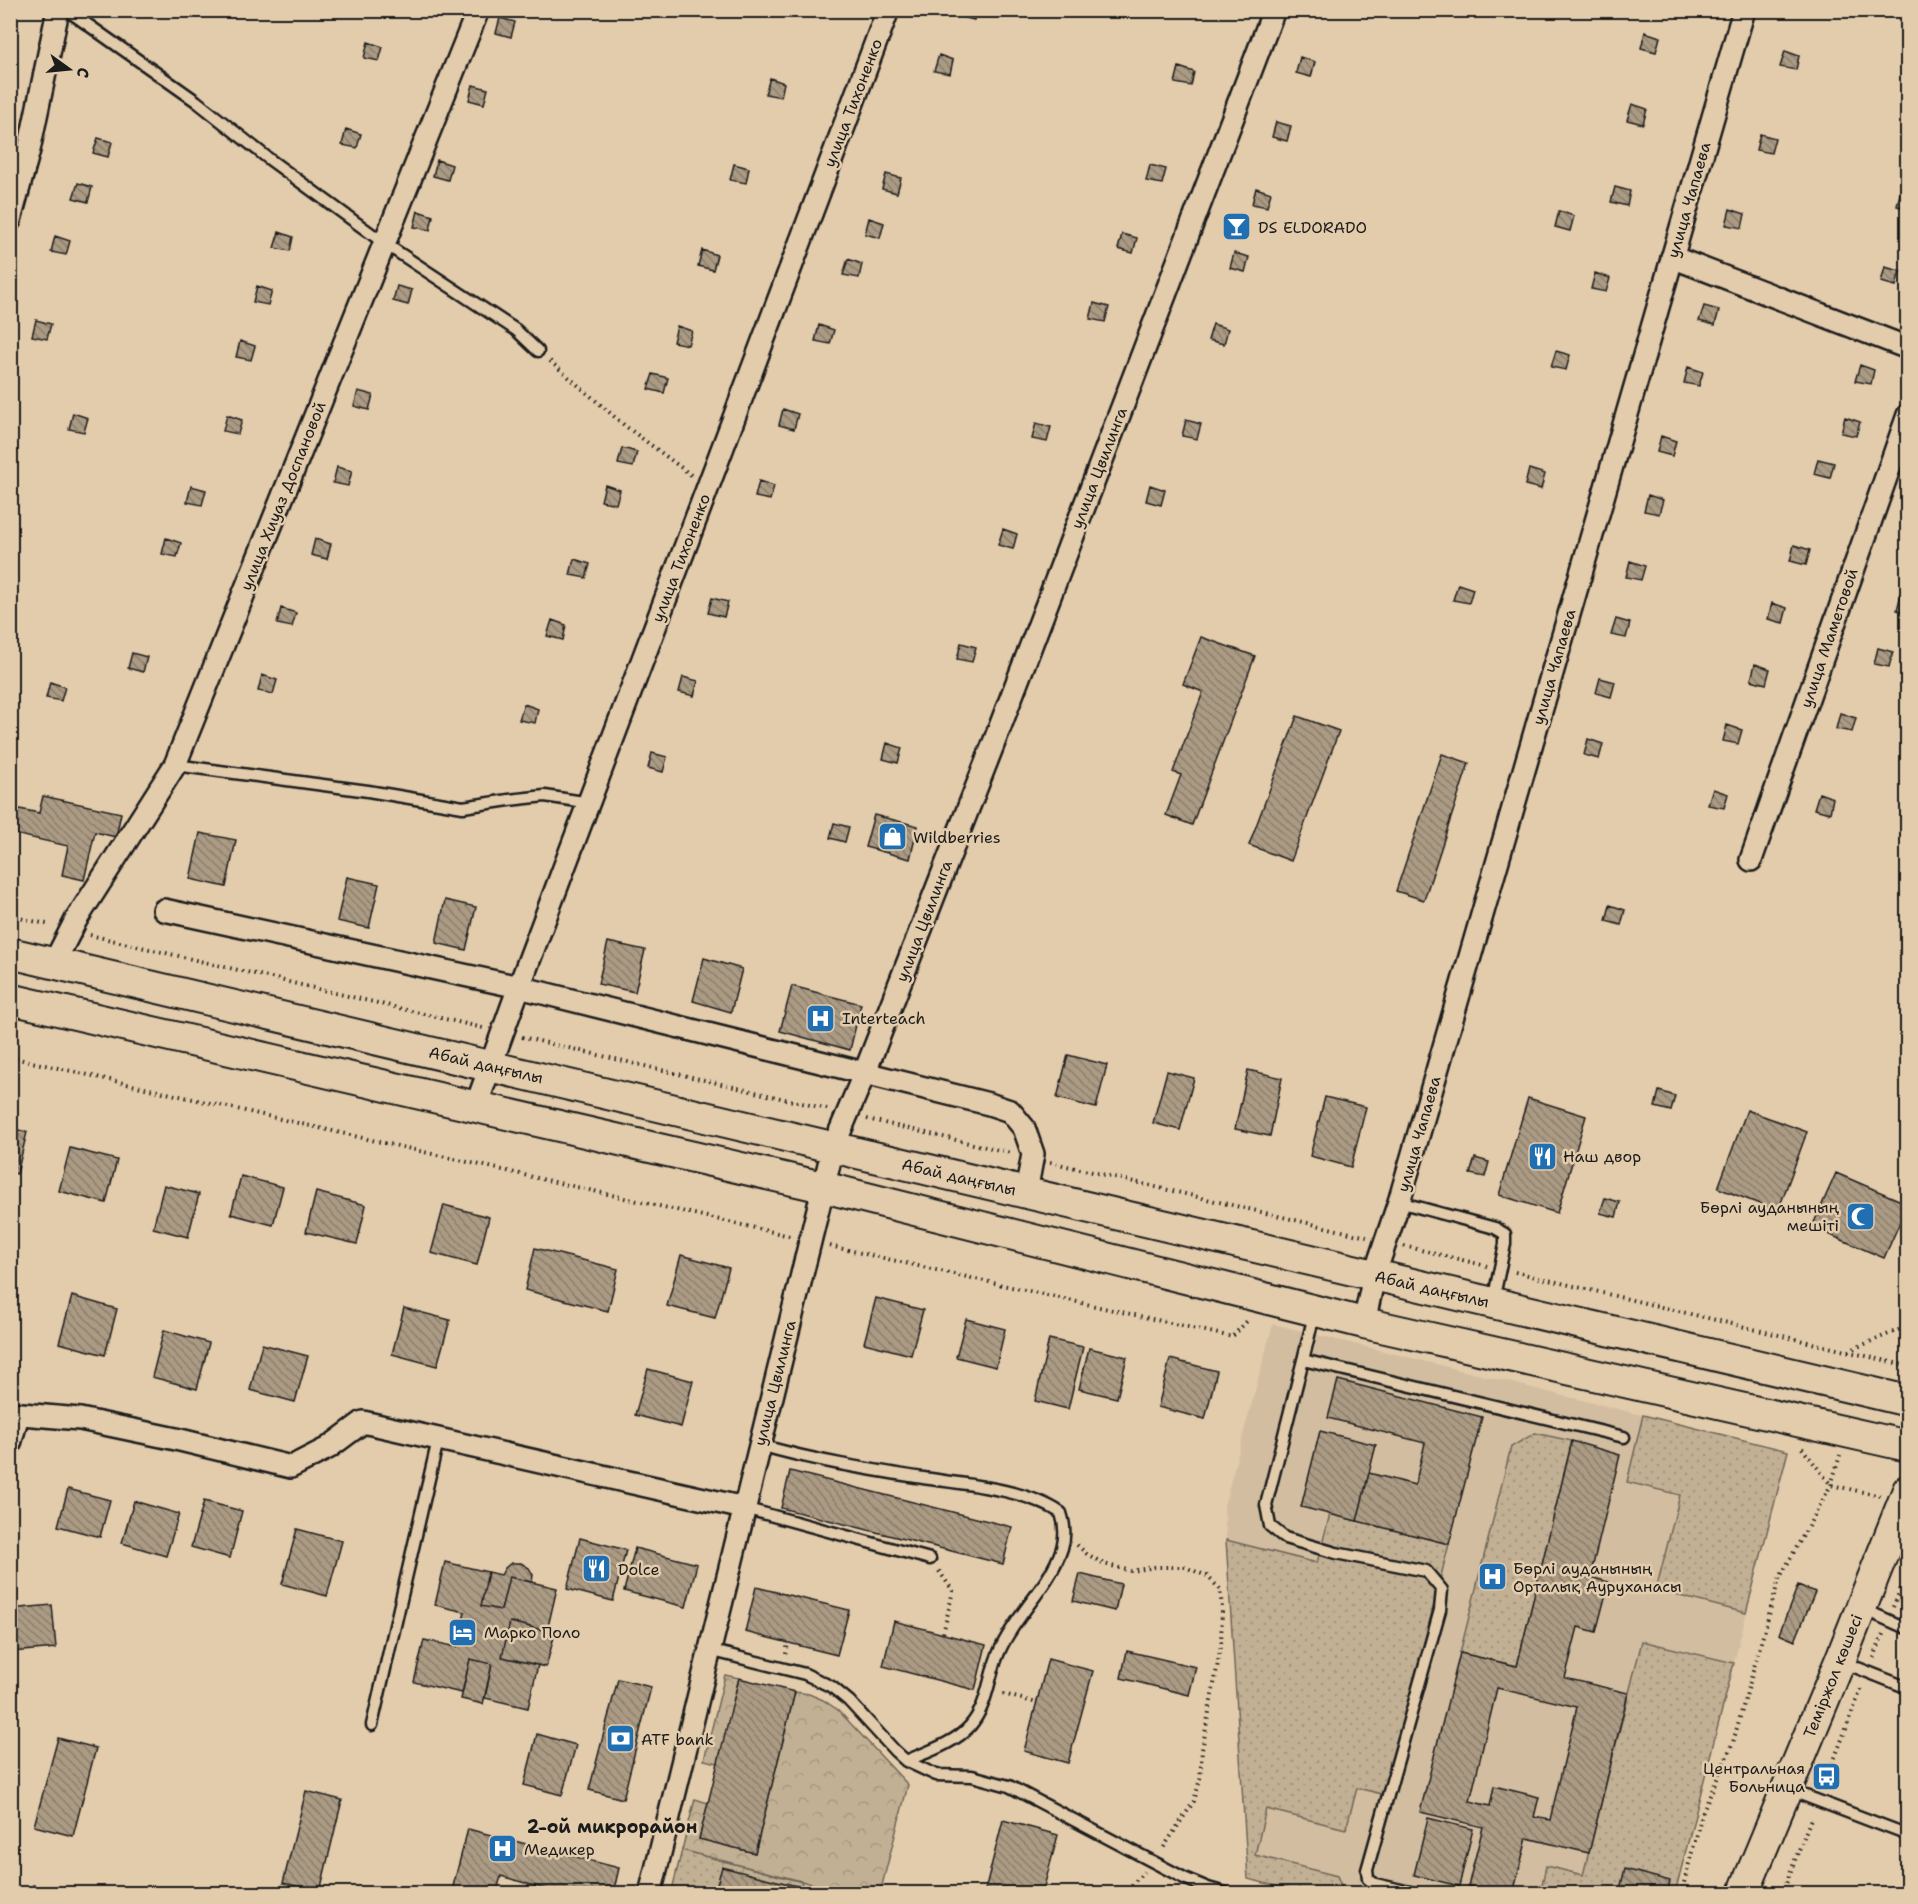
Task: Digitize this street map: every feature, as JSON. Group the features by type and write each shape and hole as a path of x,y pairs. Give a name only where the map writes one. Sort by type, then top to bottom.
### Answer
{"street":[{"path":"10,220 29,150 58,10"},
{"name":"улица Хиуаз Доспановой","path":"54,963 70,930 175,765 478,10"},
{"name":"улица Тихоненко","path":"476,1106 888,10"},
{"name":"улица Цвилинга","path":"650,1893 833,1148 993,745 1274,10"},
{"name":"улица Чапаева","path":"1364,1323 1374,1275 1400,1202 1744,10"},
{"path":"1672,257 1908,348"},
{"name":"улица Маметовой","path":"1750,860 1908,415"},
{"path":"164,910 519,987 989,1104 1010,1111 1024,1128 1033,1154 1026,1192"},
{"name":"Абай даңғылы","path":"10,953 1908,1401"},
{"path":"10,999 823,1187 1364,1323 1908,1446"},
{"path":"10,1444 14,1414 80,1419 176,1438 291,1467 328,1448 363,1422 744,1508"},
{"name":"Теміржол көшесі","path":"1743,1893 1840,1661 1905,1496"}],"lane":[{"path":"67,10 196,101 269,159 384,243 516,330 538,351"},
{"path":"175,765 368,791 463,807 545,796 590,803"},
{"path":"1400,1202 1495,1228 1505,1234 1505,1244 1492,1304"},
{"path":"1315,1311 1266,1505 1270,1526 1285,1538 1336,1553 1426,1571 1442,1590 1440,1610 1367,1870 1368,1879 1375,1884 1419,1893"},
{"path":"1303,1360 1624,1437"},
{"path":"372,1725 438,1440"},
{"path":"760,1445 822,1462 993,1488 1052,1506 1061,1512 1065,1535 1061,1551 1001,1648 979,1714 969,1728 956,1738 906,1761"},
{"path":"744,1508 930,1559"},
{"path":"1860,1608 1908,1629"},
{"path":"709,1650 805,1674 832,1687 849,1701 906,1761 936,1775 972,1776 1009,1786 1184,1878 1208,1888 1229,1893"},
{"path":"1840,1661 1908,1688"},
{"path":"1787,1789 1908,1835"}],"path":[{"path":"538,351 624,426 680,465 708,488"},
{"path":"10,916 1908,1366"},
{"path":"10,1057 1232,1337"},
{"path":"1847,1351 1908,1326"},
{"path":"1860,1390 1869,1357"},
{"path":"1681,1893 1702,1814 1733,1742 1779,1579 1832,1485 1847,1432"},
{"path":"1832,1485 1905,1496"},
{"path":"1065,1535 1087,1554 1104,1563 1131,1571 1155,1567 1185,1568 1207,1576 1220,1589 1221,1647 1202,1750 1200,1779 1194,1801 1154,1861 1124,1893"},
{"path":"930,1559 953,1591 942,1634"},
{"path":"1782,1893 1908,1572"},
{"path":"988,1690 1037,1703"}],"shaded area":[{"name":"Бөрлі ауданының Орталық Ауруханасы","path":"1273,1324 1788,1451 1675,1893 1304,1894 1248,1879 1224,1506"}],"green space":[{"path":"1643,1415 1788,1451 1746,1613 1656,1590 1680,1495 1627,1482"},
{"path":"1535,1433 1572,1441 1517,1666 1460,1653 1511,1447"},
{"path":"1330,1514 1449,1544 1386,1795 1357,1788 1346,1829 1266,1809 1255,1855 1337,1876 1343,1890 1357,1893 1304,1893 1248,1879 1226,1540 1317,1563"},
{"path":"1642,1641 1734,1663 1675,1893 1540,1894 1546,1866 1583,1875"},
{"path":"725,1675 739,1678 718,1763 704,1760"},
{"path":"795,1692 809,1694 838,1710 908,1785 880,1893 847,1893 682,1850 695,1799 708,1803 699,1839 755,1853"},
{"path":"682,1850 802,1882 801,1887 715,1891 694,1887 692,1893 671,1894"}],"building":[{"path":"960,10 976,10 974,20 958,16"},
{"path":"500,18 515,22 511,37 496,33"},
{"path":"1645,32 1660,37 1656,52 1641,48"},
{"path":"368,42 383,47 379,61 364,58"},
{"path":"1785,51 1799,56 1796,70 1780,67"},
{"path":"939,55 953,60 950,74 934,71"},
{"path":"1300,57 1315,62 1311,77 1296,73"},
{"path":"1179,67 1194,72 1191,86 1175,83"},
{"path":"770,78 784,83 781,97 765,94"},
{"path":"473,85 488,89 484,104 469,100"},
{"path":"1632,104 1647,109 1643,124 1627,120"},
{"path":"1276,122 1291,126 1287,141 1272,137"},
{"path":"346,129 361,134 357,148 342,145"},
{"path":"1760,134 1775,138 1771,153 1756,150"},
{"path":"98,138 112,142 108,157 93,153"},
{"path":"437,160 452,165 448,180 433,176"},
{"path":"734,164 749,168 746,183 730,180"},
{"path":"1150,165 1166,169 1162,184 1146,181"},
{"path":"886,174 901,178 897,193 882,189"},
{"path":"78,183 92,187 88,202 73,198"},
{"path":"1615,187 1630,191 1627,206 1611,202"},
{"path":"1256,188 1271,193 1267,207 1252,204"},
{"path":"1901,190 1908,192 1908,209 1897,206"},
{"path":"1730,209 1745,214 1742,228 1726,225"},
{"path":"418,211 433,216 430,230 414,227"},
{"path":"1559,211 1574,216 1570,231 1555,227"},
{"path":"869,218 884,223 880,238 865,234"},
{"path":"279,232 293,237 290,251 274,248"},
{"path":"1122,234 1137,238 1133,253 1118,249"},
{"path":"55,236 70,241 66,255 51,252"},
{"path":"702,250 717,255 713,270 698,266"},
{"path":"1234,253 1249,257 1245,272 1230,268"},
{"path":"848,259 862,264 859,278 843,275"},
{"path":"1885,267 1900,271 1896,286 1881,282"},
{"path":"1595,273 1610,278 1606,292 1591,289"},
{"path":"257,286 272,291 268,305 253,302"},
{"path":"397,286 412,290 408,305 393,301"},
{"path":"1094,303 1109,307 1105,322 1090,319"},
{"path":"1704,306 1719,310 1715,325 1699,321"},
{"path":"36,320 51,324 47,339 32,336"},
{"path":"1213,324 1228,329 1224,344 1208,340"},
{"path":"819,325 834,330 830,344 815,341"},
{"path":"677,326 692,331 688,345 673,342"},
{"path":"240,341 255,346 251,360 236,357"},
{"path":"1556,351 1570,355 1566,370 1551,367"},
{"path":"1860,365 1874,370 1871,384 1855,381"},
{"path":"1688,367 1703,372 1699,386 1684,383"},
{"path":"653,374 668,378 664,393 648,389"},
{"path":"358,391 373,395 369,410 354,406"},
{"path":"783,409 798,414 794,429 779,425"},
{"path":"73,413 88,418 84,432 69,429"},
{"path":"227,415 242,420 238,434 223,431"},
{"path":"1845,417 1860,422 1856,436 1841,433"},
{"path":"1186,420 1201,424 1197,439 1182,436"},
{"path":"1036,423 1051,427 1047,442 1032,439"},
{"path":"1661,436 1676,441 1672,456 1657,452"},
{"path":"622,448 637,452 633,467 618,464"},
{"path":"10,456 16,458 12,472 10,472"},
{"path":"1818,459 1834,463 1830,478 1814,474"},
{"path":"337,467 352,471 348,486 333,483"},
{"path":"1529,469 1545,474 1541,489 1525,485"},
{"path":"759,481 774,486 770,500 755,497"},
{"path":"605,485 620,490 616,504 601,501"},
{"path":"1150,485 1165,490 1161,505 1146,501"},
{"path":"191,486 206,490 202,505 187,502"},
{"path":"1648,495 1663,500 1659,514 1644,511"},
{"path":"1003,529 1017,534 1013,549 998,545"},
{"path":"166,538 181,543 177,557 162,554"},
{"path":"315,539 331,544 327,559 311,555"},
{"path":"1794,545 1810,550 1806,565 1790,561"},
{"path":"574,559 590,564 586,578 570,575"},
{"path":"1630,561 1645,566 1641,580 1626,577"},
{"path":"1458,584 1473,589 1469,603 1453,600"},
{"path":"1901,594 1908,597 1908,613 1897,610"},
{"path":"712,598 728,602 724,617 708,613"},
{"path":"1772,603 1787,608 1783,623 1768,619"},
{"path":"281,608 296,613 292,627 277,624"},
{"path":"1616,619 1630,623 1626,638 1611,635"},
{"path":"552,620 566,625 563,640 547,636"},
{"path":"1201,637 1255,656 1192,825 1166,815 1181,775 1173,772 1203,692 1183,684"},
{"path":"961,643 976,647 972,662 957,659"},
{"path":"1878,648 1893,652 1889,667 1874,664"},
{"path":"132,653 147,657 143,672 128,668"},
{"path":"1755,664 1770,669 1766,684 1751,680"},
{"path":"262,675 277,680 273,694 258,691"},
{"path":"683,677 698,681 694,696 679,692"},
{"path":"1600,678 1615,682 1611,697 1596,693"},
{"path":"50,682 65,687 61,701 46,698"},
{"path":"524,704 538,709 535,723 519,720"},
{"path":"1840,713 1856,718 1852,732 1836,729"},
{"path":"1297,716 1339,731 1291,861 1249,845"},
{"path":"1727,725 1742,730 1738,744 1723,741"},
{"path":"1588,739 1603,744 1599,759 1584,755"},
{"path":"887,743 902,748 898,763 883,759"},
{"path":"652,753 667,757 663,772 648,768"},
{"path":"1442,754 1469,763 1424,900 1396,891"},
{"path":"1713,789 1728,794 1724,808 1708,805"},
{"path":"1819,793 1833,798 1830,813 1814,809"},
{"path":"43,796 121,813 116,837 95,832 84,880 62,875 68,846 10,833 10,807 39,813"},
{"name":"Wildberries","path":"874,815 918,826 910,859 865,847"},
{"path":"834,823 849,827 845,842 830,838"},
{"path":"200,833 236,840 226,887 190,879"},
{"path":"347,877 379,884 369,928 337,921"},
{"path":"445,900 476,907 466,950 436,943"},
{"path":"1610,905 1625,910 1621,925 1606,921"},
{"path":"608,942 645,950 635,992 598,984"},
{"path":"704,958 742,969 731,1012 693,1001"},
{"name":"Interteach","path":"792,986 861,1004 850,1050 780,1031"},
{"path":"1068,1055 1107,1065 1096,1108 1057,1098"},
{"path":"1248,1070 1282,1078 1270,1136 1235,1129"},
{"path":"1167,1071 1194,1078 1180,1130 1153,1123"},
{"path":"1659,1091 1675,1096 1671,1111 1655,1107"},
{"path":"1325,1097 1366,1107 1351,1167 1310,1156"},
{"name":"Наш двор","path":"1528,1098 1586,1116 1557,1213 1499,1195"},
{"path":"1747,1110 1807,1132 1778,1211 1718,1188"},
{"path":"10,1128 27,1132 17,1174 10,1172"},
{"path":"70,1148 117,1160 106,1203 59,1191"},
{"path":"1475,1158 1489,1162 1485,1177 1470,1174"},
{"name":"Бөрлі ауданының мешіті","path":"1836,1173 1908,1204 1884,1258 1812,1227"},
{"path":"241,1176 283,1187 273,1225 231,1214"},
{"path":"164,1185 199,1194 188,1237 153,1228"},
{"path":"316,1192 366,1205 357,1244 306,1232"},
{"path":"1605,1198 1620,1202 1616,1217 1600,1213"},
{"path":"444,1205 489,1217 477,1265 431,1253"},
{"path":"535,1248 618,1269 608,1311 525,1290"},
{"path":"681,1255 729,1268 715,1318 667,1306"},
{"path":"72,1296 117,1309 105,1355 59,1343"},
{"path":"876,1298 923,1310 911,1355 864,1343"},
{"path":"404,1308 450,1320 437,1366 392,1354"},
{"path":"966,1319 1005,1329 996,1367 956,1357"},
{"path":"164,1330 209,1343 197,1389 152,1377"},
{"path":"1049,1339 1083,1347 1068,1409 1035,1401"},
{"path":"262,1344 308,1356 295,1402 250,1390"},
{"path":"1089,1348 1127,1357 1117,1398 1079,1389"},
{"path":"1170,1359 1217,1371 1205,1419 1158,1407"},
{"path":"648,1369 693,1381 681,1427 635,1415"},
{"path":"1338,1380 1482,1417 1449,1544 1357,1521 1369,1473 1415,1485 1425,1443 1328,1418"},
{"path":"1320,1431 1376,1445 1357,1521 1301,1507"},
{"path":"1572,1441 1620,1455 1590,1577 1609,1582 1596,1632 1578,1627 1565,1678 1628,1693 1589,1853 1527,1838 1513,1894 1500,1894 1468,1886 1483,1827 1420,1812 1460,1653 1517,1666","holes":["1497,1688 1577,1707 1550,1820 1534,1817 1539,1797 1494,1786 1490,1806 1470,1801"]},
{"path":"790,1471 1012,1527 1003,1564 781,1508"},
{"path":"68,1489 110,1500 100,1537 58,1526"},
{"path":"134,1501 179,1514 166,1556 122,1543"},
{"path":"204,1501 242,1511 230,1558 191,1547"},
{"path":"297,1529 342,1541 327,1596 282,1584"},
{"name":"Dolce","path":"580,1538 626,1550 613,1601 567,1589"},
{"path":"635,1548 697,1564 686,1607 624,1591"},
{"path":"445,1562 488,1572 481,1606 501,1610 509,1577 557,1588 547,1631 510,1622 502,1657 538,1665 528,1708 485,1698 492,1664 470,1659 462,1693 414,1682 424,1640 457,1647 465,1612 435,1605"},
{"path":"511,1563 521,1563 529,1568 533,1575 532,1582 509,1577 501,1610 481,1606 488,1572 501,1575"},
{"path":"1080,1574 1121,1584 1115,1611 1073,1601"},
{"path":"1798,1585 1815,1592 1795,1641 1779,1634"},
{"path":"756,1587 849,1610 837,1655 745,1632"},
{"path":"52,1605 56,1648 12,1652 10,1609"},
{"path":"894,1621 986,1645 975,1690 883,1666"},
{"path":"510,1622 555,1633 546,1667 502,1657"},
{"path":"1127,1651 1196,1667 1189,1695 1121,1678"},
{"path":"470,1659 492,1664 483,1704 461,1699"},
{"path":"1048,1659 1093,1671 1068,1763 1024,1751"},
{"path":"739,1678 795,1692 755,1853 699,1839"},
{"name":"ATF bank","path":"618,1679 651,1687 623,1799 589,1790"},
{"path":"537,1734 576,1745 562,1795 524,1785"},
{"path":"58,1738 96,1748 73,1836 34,1826"},
{"path":"306,1791 342,1800 320,1891 283,1883"},
{"path":"1428,1818 1473,1829 1459,1886 1414,1875"},
{"path":"1003,1820 1058,1835 1042,1894 984,1894"},
{"name":"Медикер","path":"468,1829 619,1868 613,1894 562,1894 501,1876 496,1894 451,1894"},
{"path":"722,1867 801,1887 799,1894 725,1894 715,1891"},
{"path":"1625,1869 1670,1881 1667,1894 1636,1894 1620,1889"},
{"path":"33,1885 58,1891 57,1894 31,1894"},
{"path":"694,1886 715,1891 725,1894 692,1894"}],"place":[{"name":"DS ELDORADO","path":"1237,227"},
{"name":"Wildberries","path":"892,837"},
{"name":"Interteach","path":"821,1018"},
{"name":"Наш двор","path":"1542,1156"},
{"name":"Бөрлі ауданының мешіті","path":"1860,1216"},
{"name":"Dolce","path":"597,1569"},
{"name":"Бөрлі ауданының Орталық Ауруханасы","path":"1492,1577"},
{"name":"Марко Поло","path":"463,1632"},
{"name":"ATF bank","path":"620,1739"},
{"name":"Центральная Больница","path":"1826,1777"},
{"name":"Медикер","path":"503,1849"}],"district":[{"name":"2-ой микрорайон","path":"612,1827"}]}
